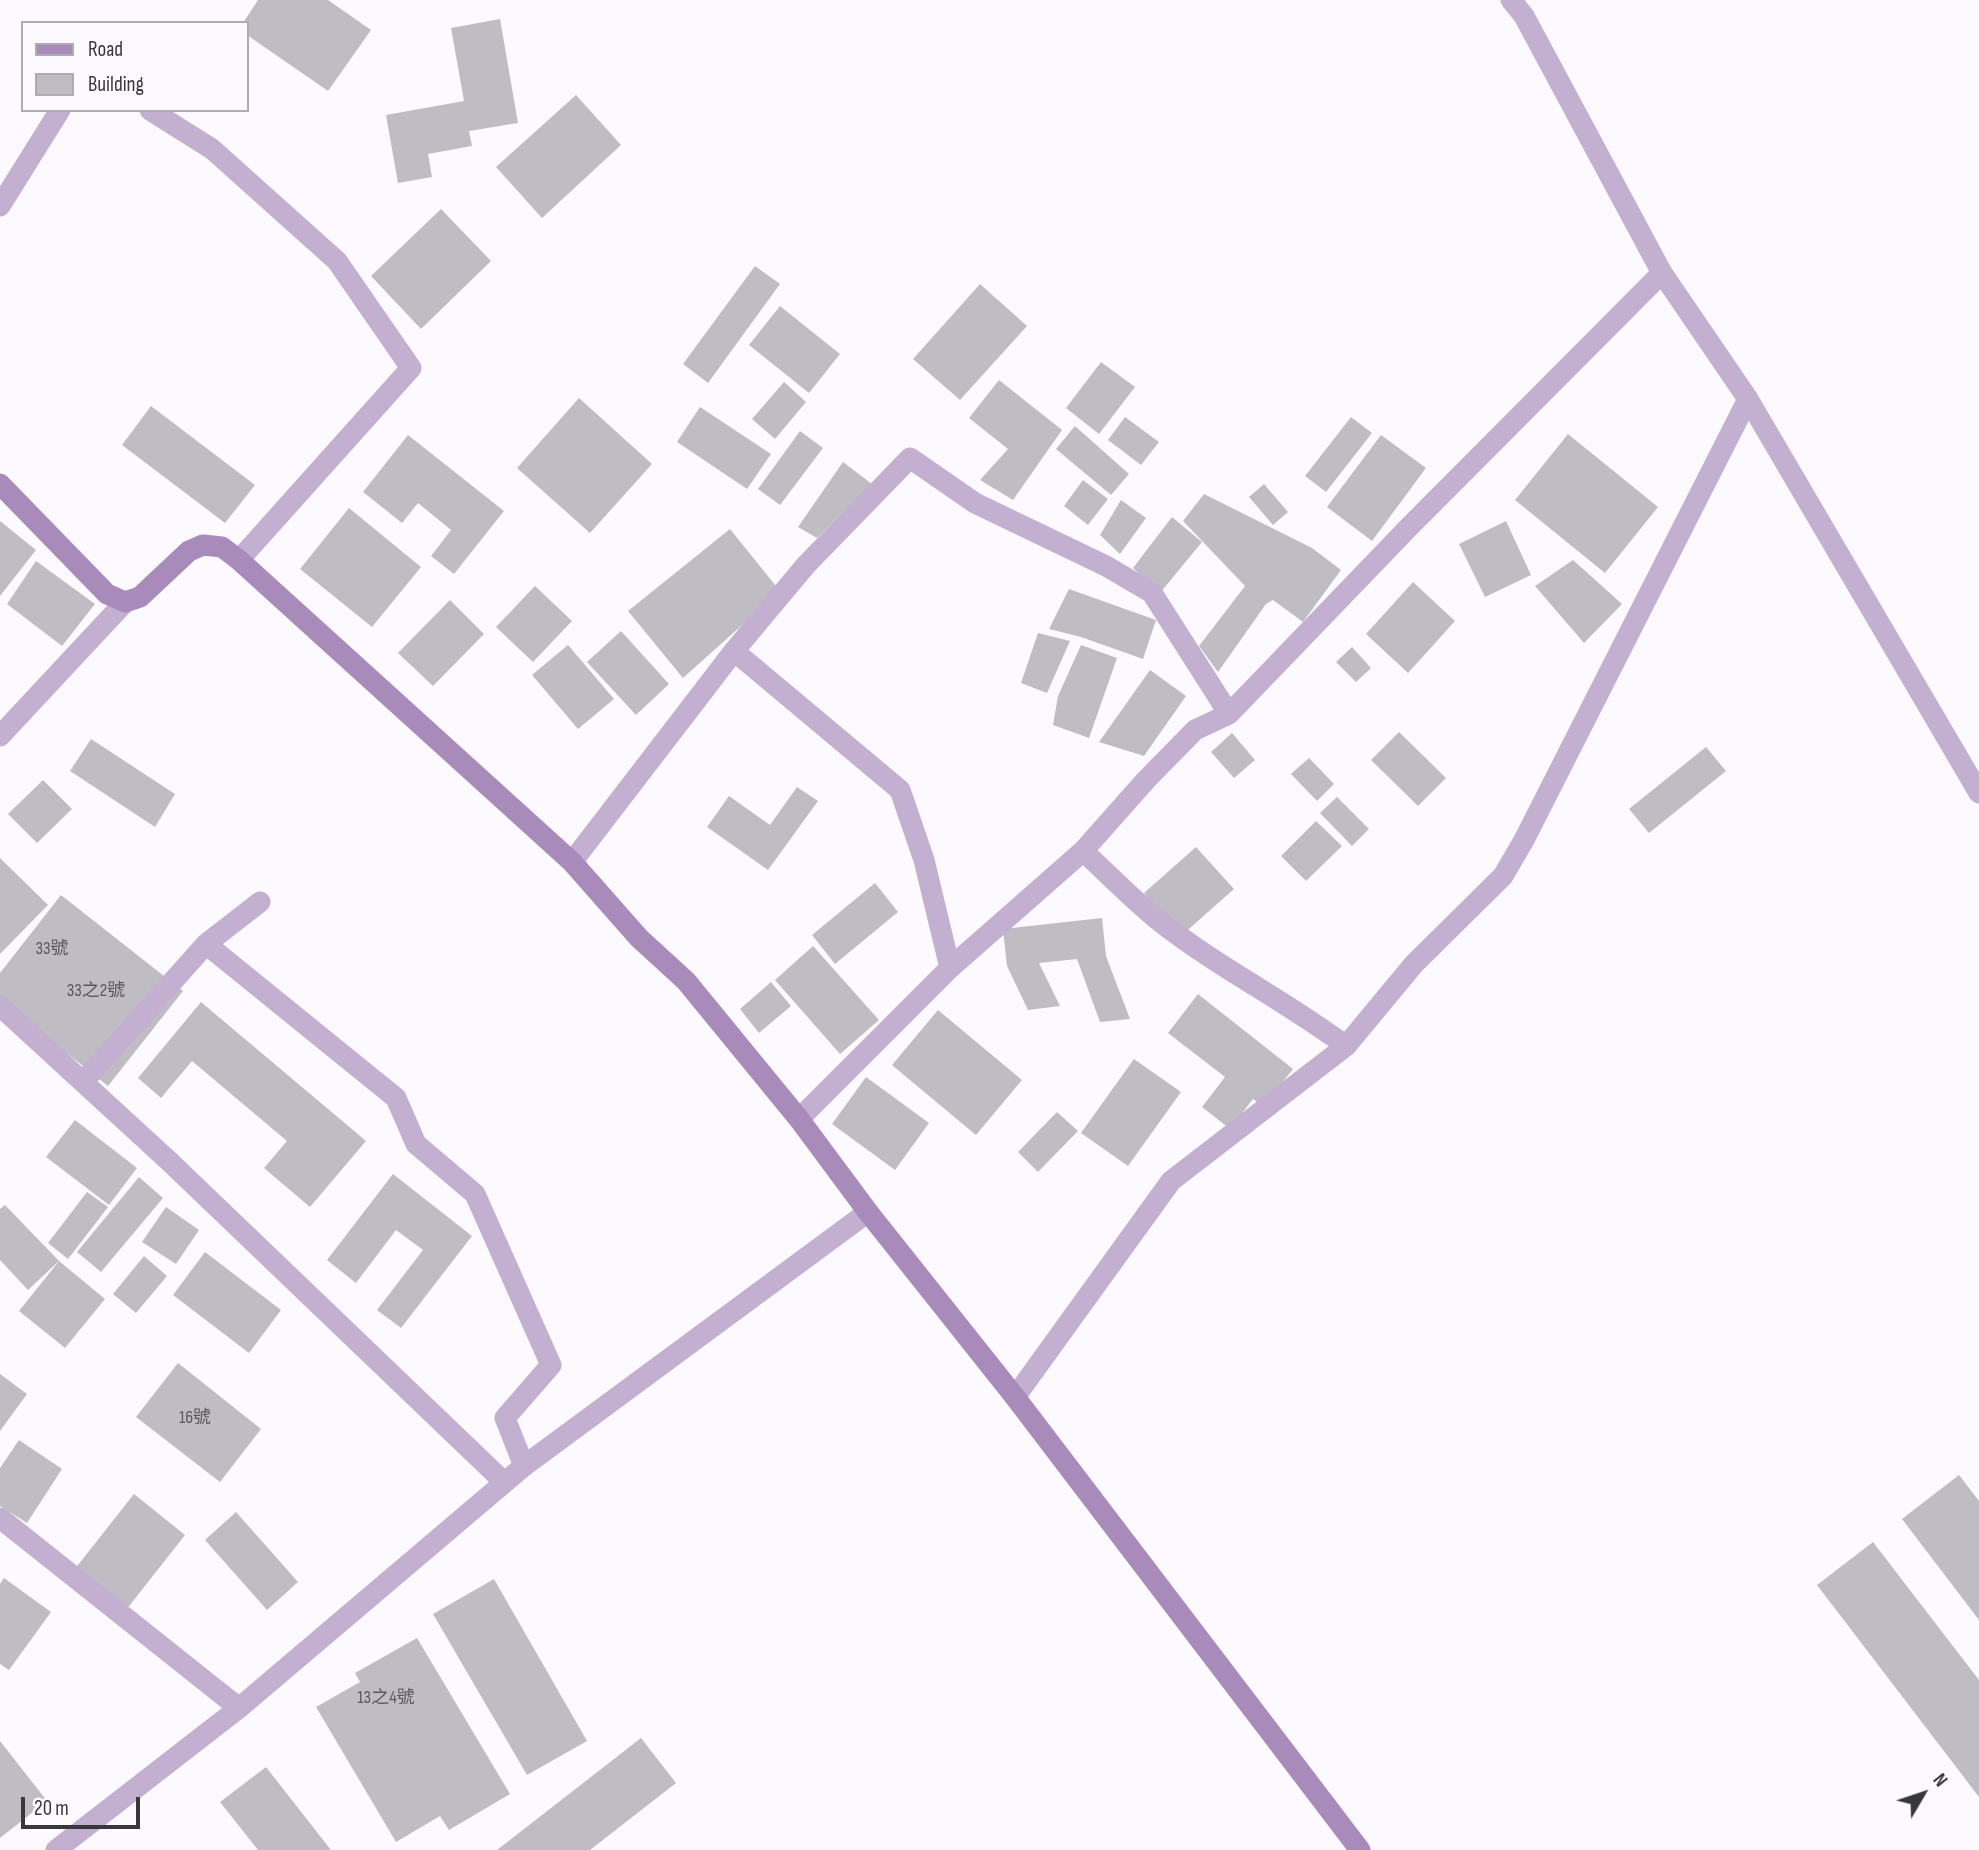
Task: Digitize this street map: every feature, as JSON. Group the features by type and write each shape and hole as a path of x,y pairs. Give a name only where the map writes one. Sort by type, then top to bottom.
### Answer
{"street":[{"path":"1511,0 1524,16 1662,273 1748,399 1979,793"},
{"path":"0,206 59,112"},
{"path":"153,112 212,149 337,261 411,368 239,560"},
{"path":"799,1119 950,968 1083,851 1195,730 1229,714 1410,526 1662,273"},
{"path":"1015,1397 1171,1181 1346,1046 1414,964 1503,876 1748,399"},
{"path":"572,862 734,651 806,565 910,458 975,503 1106,566 1152,593 1229,714"},
{"path":"0,484 107,594 125,602"},
{"path":"0,736 125,602 140,597 189,551 203,545 222,547 239,560 572,862 639,938 686,981 799,1119 868,1212 1015,1397 1360,1850"},
{"path":"734,651 900,790 924,860 950,968"},
{"path":"1083,851 1158,919 1346,1046"},
{"path":"83,1082 205,944 260,902"},
{"path":"205,944 396,1098 416,1144 475,1194 551,1365 505,1418 524,1466"},
{"path":"0,1006 170,1161 504,1482"},
{"path":"55,1850 239,1708 524,1466 868,1212"},
{"path":"0,1518 239,1708"}],"building":[{"path":"258,0 328,0 371,30 328,91 248,36 248,21 244,21"},
{"path":"500,19 518,123 469,131 472,146 428,154 432,177 398,183 386,115 464,101 451,28"},
{"path":"576,95 621,145 542,218 496,167"},
{"path":"441,209 491,261 421,329 371,276"},
{"path":"755,266 780,284 708,383 683,364"},
{"path":"980,284 1027,326 960,400 913,359"},
{"path":"780,306 840,354 809,393 749,345"},
{"path":"1101,362 1135,387 1099,434 1066,408"},
{"path":"999,380 1062,430 1013,500 980,480 1008,449 969,418"},
{"path":"784,382 806,402 775,439 752,419"},
{"path":"579,398 652,464 590,533 517,468"},
{"path":"151,406 255,485 225,523 122,445"},
{"path":"700,407 771,454 747,489 677,442"},
{"path":"1125,417 1159,442 1141,465 1108,440"},
{"path":"1351,417 1372,433 1326,492 1305,476"},
{"path":"1075,426 1129,474 1111,495 1056,449"},
{"path":"800,431 823,448 780,505 758,489"},
{"path":"1568,434 1658,507 1605,573 1515,500"},
{"path":"408,435 504,511 454,574 431,556 451,530 418,503 402,523 363,492"},
{"path":"1381,435 1426,468 1372,541 1327,507"},
{"path":"843,462 872,484 817,538 798,527"},
{"path":"1083,480 1108,499 1088,525 1064,506"},
{"path":"1264,484 1288,512 1273,525 1249,497"},
{"path":"1204,494 1312,548 1341,570 1303,622 1273,600 1266,604 1218,672 1199,646 1245,586 1183,521"},
{"path":"1121,500 1146,518 1120,554 1100,535"},
{"path":"349,508 421,567 372,627 300,569"},
{"path":"1172,517 1202,542 1160,593 1133,568"},
{"path":"0,521 36,550 0,596"},
{"path":"1506,521 1531,575 1485,597 1459,544"},
{"path":"730,529 780,591 683,678 628,611"},
{"path":"1573,560 1622,604 1584,643 1535,586"},
{"path":"36,561 95,604 62,646 7,604"},
{"path":"1413,582 1455,621 1408,673 1366,634"},
{"path":"535,586 572,621 533,662 496,627"},
{"path":"1069,589 1156,620 1143,659 1081,637 1049,629"},
{"path":"450,600 484,634 433,686 398,653"},
{"path":"621,631 669,684 636,715 587,662"},
{"path":"1038,633 1070,641 1047,693 1021,683"},
{"path":"568,645 614,699 578,729 532,675"},
{"path":"1081,645 1117,658 1089,738 1053,725 1058,696"},
{"path":"1352,647 1371,668 1356,682 1336,662"},
{"path":"1150,670 1186,696 1144,756 1099,742"},
{"path":"1399,732 1446,778 1418,806 1371,760"},
{"path":"1232,733 1255,760 1234,778 1211,752"},
{"path":"91,739 175,794 155,827 70,771"},
{"path":"1706,747 1726,771 1649,833 1629,809"},
{"path":"1309,758 1334,784 1317,801 1291,774"},
{"path":"43,780 72,809 37,843 8,814"},
{"path":"797,787 818,801 768,870 707,827 729,796 770,825"},
{"path":"1337,797 1369,829 1352,846 1320,813"},
{"path":"1316,821 1342,846 1306,881 1281,856"},
{"path":"1196,847 1234,889 1181,936 1144,893"},
{"path":"0,858 48,905 0,954"},
{"path":"875,883 898,912 835,964 812,935"},
{"path":"61,895 183,991 108,1086 0,1000 0,973"},
{"path":"1102,918 1106,956 1130,1019 1100,1022 1077,959 1039,963 1060,1006 1028,1010 1007,966 1003,929"},
{"path":"813,946 879,1020 840,1054 775,980"},
{"path":"771,982 791,1006 759,1033 740,1009"},
{"path":"1198,994 1293,1069 1263,1107 1253,1099 1230,1129 1202,1107 1225,1077 1168,1033"},
{"path":"201,1002 366,1141 310,1207 264,1168 287,1141 192,1061 161,1098 138,1078"},
{"path":"938,1010 1022,1080 976,1135 892,1065"},
{"path":"1134,1059 1181,1092 1128,1166 1081,1133"},
{"path":"866,1077 929,1123 895,1170 832,1124"},
{"path":"1057,1112 1078,1131 1038,1172 1018,1152"},
{"path":"75,1120 137,1168 109,1205 46,1157"},
{"path":"393,1174 472,1236 401,1328 377,1310 423,1250 396,1230 356,1283 327,1260"},
{"path":"139,1177 163,1198 101,1272 77,1252"},
{"path":"87,1192 108,1207 68,1259 48,1243"},
{"path":"5,1205 59,1261 28,1290 0,1260 0,1209"},
{"path":"166,1207 199,1230 176,1264 142,1242"},
{"path":"205,1252 281,1310 249,1353 173,1295"},
{"path":"144,1256 167,1276 136,1313 113,1294"},
{"path":"59,1261 105,1299 65,1348 19,1311"},
{"path":"178,1363 261,1429 220,1482 136,1417"},
{"path":"0,1374 27,1394 0,1431"},
{"path":"19,1440 62,1469 27,1523 0,1506 0,1468"},
{"path":"1959,1475 1979,1501 1979,1620 1902,1519"},
{"path":"134,1494 185,1535 126,1610 74,1570"},
{"path":"236,1512 298,1582 267,1610 205,1540"},
{"path":"1873,1542 1979,1680 1979,1797 1817,1585"},
{"path":"4,1578 51,1612 9,1670 0,1664 0,1584"},
{"path":"494,1579 587,1741 527,1775 433,1614"},
{"path":"417,1638 510,1794 449,1830 440,1816 396,1842 316,1707 360,1682 355,1673"},
{"path":"641,1738 676,1783 590,1850 497,1850"},
{"path":"0,1741 47,1801 0,1838"},
{"path":"266,1767 331,1850 258,1850 220,1802"}]}
